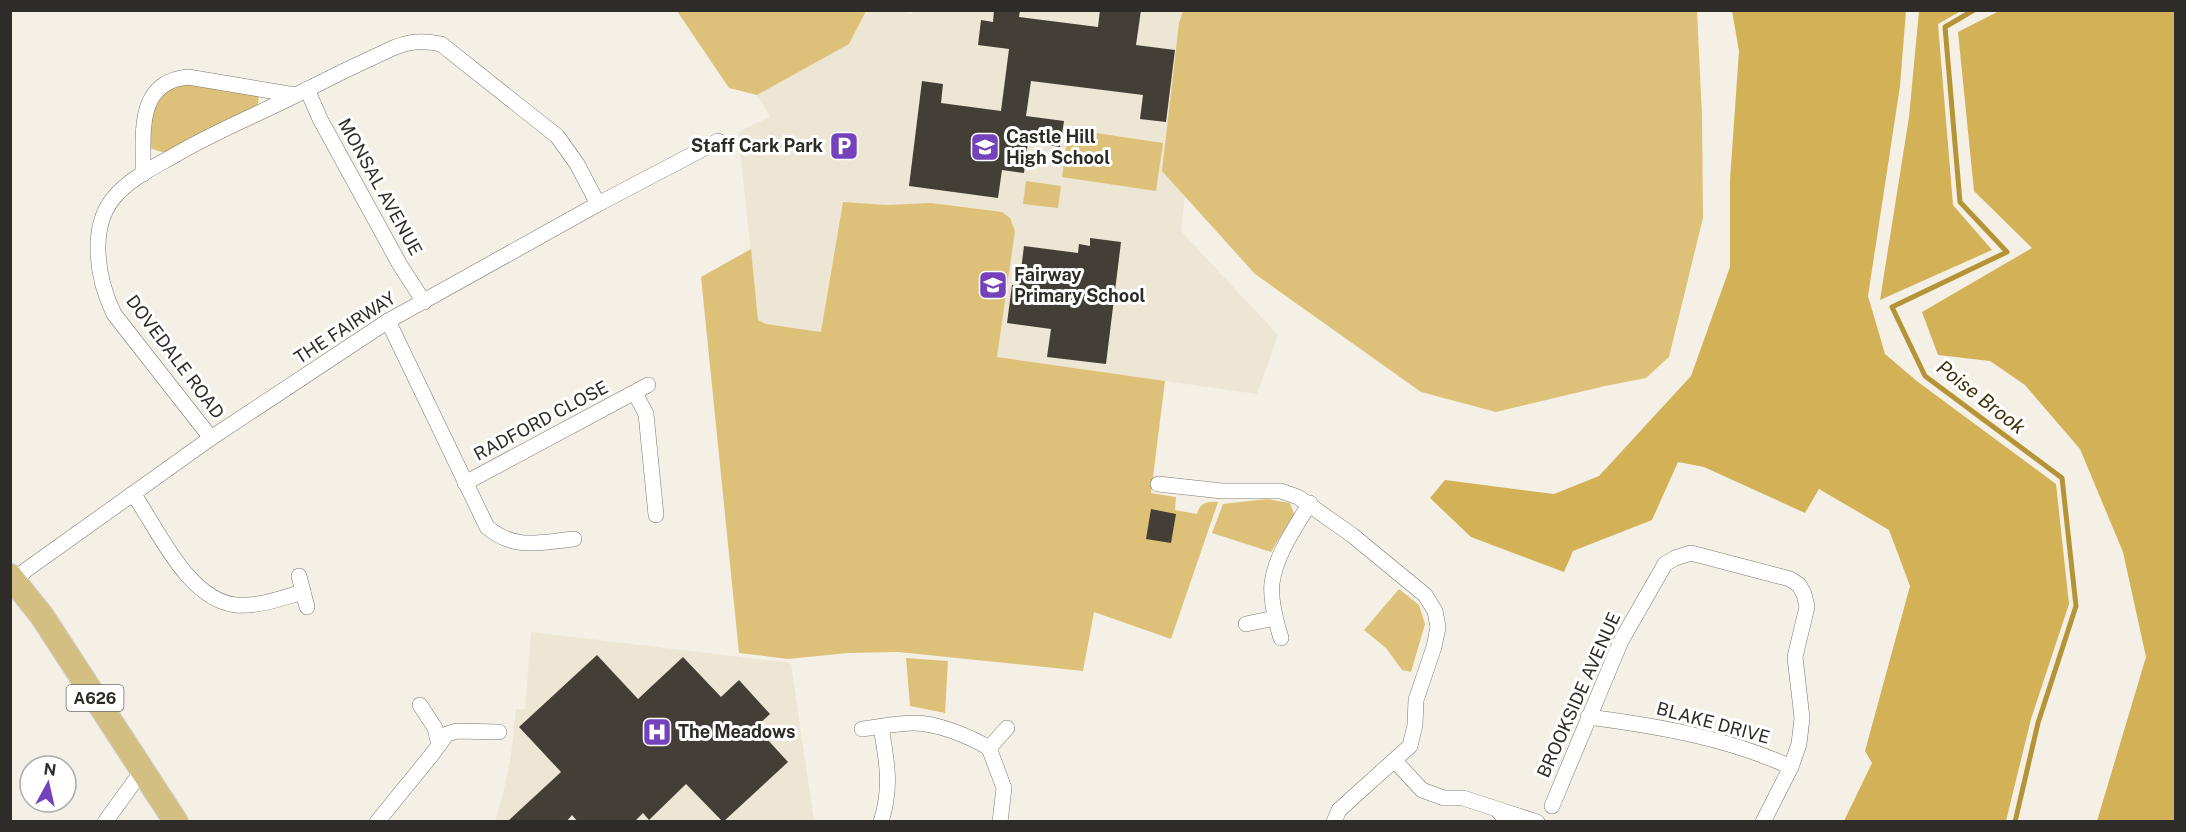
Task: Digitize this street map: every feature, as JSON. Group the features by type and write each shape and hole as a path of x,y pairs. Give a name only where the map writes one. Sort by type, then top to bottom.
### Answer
{"main road":[{"name":"A626","path":"13,579 42,616 176,822"}],"street":[{"name":"DOVEDALE ROAD","path":"212,438 114,314 100,276 98,254 105,213 117,193 143,174 206,137 409,42 425,40 441,44 557,136 577,164 598,204"},
{"path":"143,174 145,111 158,88 167,82 188,77 301,92"},
{"name":"MONSAL AVENUE","path":"301,92 320,119 400,265 424,302"},
{"name":"THE FAIRWAY","path":"13,579 212,438 388,321 598,204 718,141"},
{"name":"RADFORD CLOSE","path":"388,321 487,527 496,535 509,541 548,548 574,539"},
{"name":"RADFORD CLOSE","path":"465,483 641,389 659,495 656,515"},
{"path":"1158,484 1222,491 1281,491 1310,503 1425,596 1435,611 1437,627 1434,647 1416,700 1415,726 1410,746 1339,810 1334,822"},
{"path":"130,495 138,501 189,579 210,596 237,605 305,600 299,576"},
{"path":"1281,638 1275,618 1272,584 1280,553 1310,503"},
{"name":"BROOKSIDE AVENUE","path":"1551,806 1621,641 1665,564 1691,553 1790,579 1799,585 1804,594 1807,607 1794,657 1802,718 1799,744 1791,767 1763,822"},
{"path":"1246,624 1275,618"},
{"path":"420,705 435,728 439,745"},
{"name":"BLAKE DRIVE","path":"1588,717 1689,733 1772,758 1791,767"},
{"path":"862,729 912,723 927,724 972,738 989,748 1004,788 1000,822"},
{"path":"881,727 889,773 888,800 881,822"},
{"path":"989,748 1007,728"},
{"path":"377,822 447,734 457,731 499,732"},
{"path":"1395,761 1422,790 1444,798 1463,798 1502,815 1537,822"},
{"path":"105,822 142,771"}],"shaded area":[{"path":"916,10 1206,11 1181,231 1278,335 1257,394 766,324 758,320 738,132 770,117 757,95 849,44 866,11 904,11 910,14"},
{"path":"677,11 866,11 849,44 757,95 729,88"},
{"path":"1183,11 1697,11 1702,115 1703,218 1669,357 1646,378 1496,412 1421,392 1255,274 1162,171 1179,23"},
{"path":"1732,11 1906,11 1900,86 1868,296 1885,354 1918,382 2056,484 2069,604 2031,719 2006,821 1844,821 1872,763 1865,751 1910,586 1889,530 1819,489 1805,513 1704,467 1678,462 1652,520 1573,551 1564,572 1471,537 1430,498 1445,480 1554,494 1599,476 1691,376 1730,267 1730,180 1739,51"},
{"path":"1919,11 1961,11 1938,24 1953,205 1992,250 1880,300 1909,117"},
{"path":"1999,11 2175,11 2175,821 2097,821 2146,657 2123,552 2080,449 2025,385 1990,361 1938,355 1922,312 2032,248 1974,191 1958,32"},
{"path":"182,83 259,93 258,105 165,153 149,148 149,117 161,94"},
{"path":"1069,129 1163,143 1156,191 1062,177"},
{"path":"1026,181 1061,186 1058,208 1023,204"},
{"path":"843,202 886,205 931,203 1002,212 1010,218 1015,231 997,357 1165,381 1151,493 1176,497 1175,510 1197,514 1204,504 1218,502 1171,639 1094,612 1083,671 898,652 848,653 788,659 739,653 701,277 751,249 758,320 766,324 821,332"},
{"path":"1267,499 1290,503 1294,514 1271,552 1212,533 1223,504"},
{"path":"1399,589 1419,605 1425,624 1411,672 1402,670 1386,648 1364,630"},
{"name":"The Meadows","path":"531,632 791,663 814,821 495,822 511,755 516,709 525,709"},
{"path":"906,658 948,661 945,713 910,706"}],"building":[{"path":"994,10 1020,10 1019,17 1098,27 1100,10 1141,10 1136,45 1175,50 1166,122 1140,119 1143,95 1031,81 1026,116 1064,121 1060,147 1028,142 1024,173 1002,170 998,198 909,186 922,81 943,84 941,103 1001,111 1009,49 978,45 981,20 993,22"},
{"path":"1090,238 1121,242 1106,364 1047,357 1051,329 1007,323 1012,285 1019,286 1024,246 1078,253 1079,244 1090,246"},
{"path":"1151,509 1176,514 1171,543 1146,539"},
{"name":"The Meadows","path":"597,655 638,699 683,657 721,697 739,680 770,714 756,727 788,762 723,822 686,784 649,820 643,813 634,822 578,822 572,815 566,822 507,822 561,772 519,727"}],"waterway":[{"name":"Poise Brook","path":"1974,10 1945,27 1960,202 2007,252 1892,307 1925,376 2062,478 2076,606 2038,723 2015,822"}],"place":[{"name":"Staff Cark Park","path":"844,146"},
{"name":"Castle Hill High School","path":"985,147"},
{"name":"Fairway Primary School","path":"993,285"},
{"name":"The Meadows","path":"657,732"}]}
